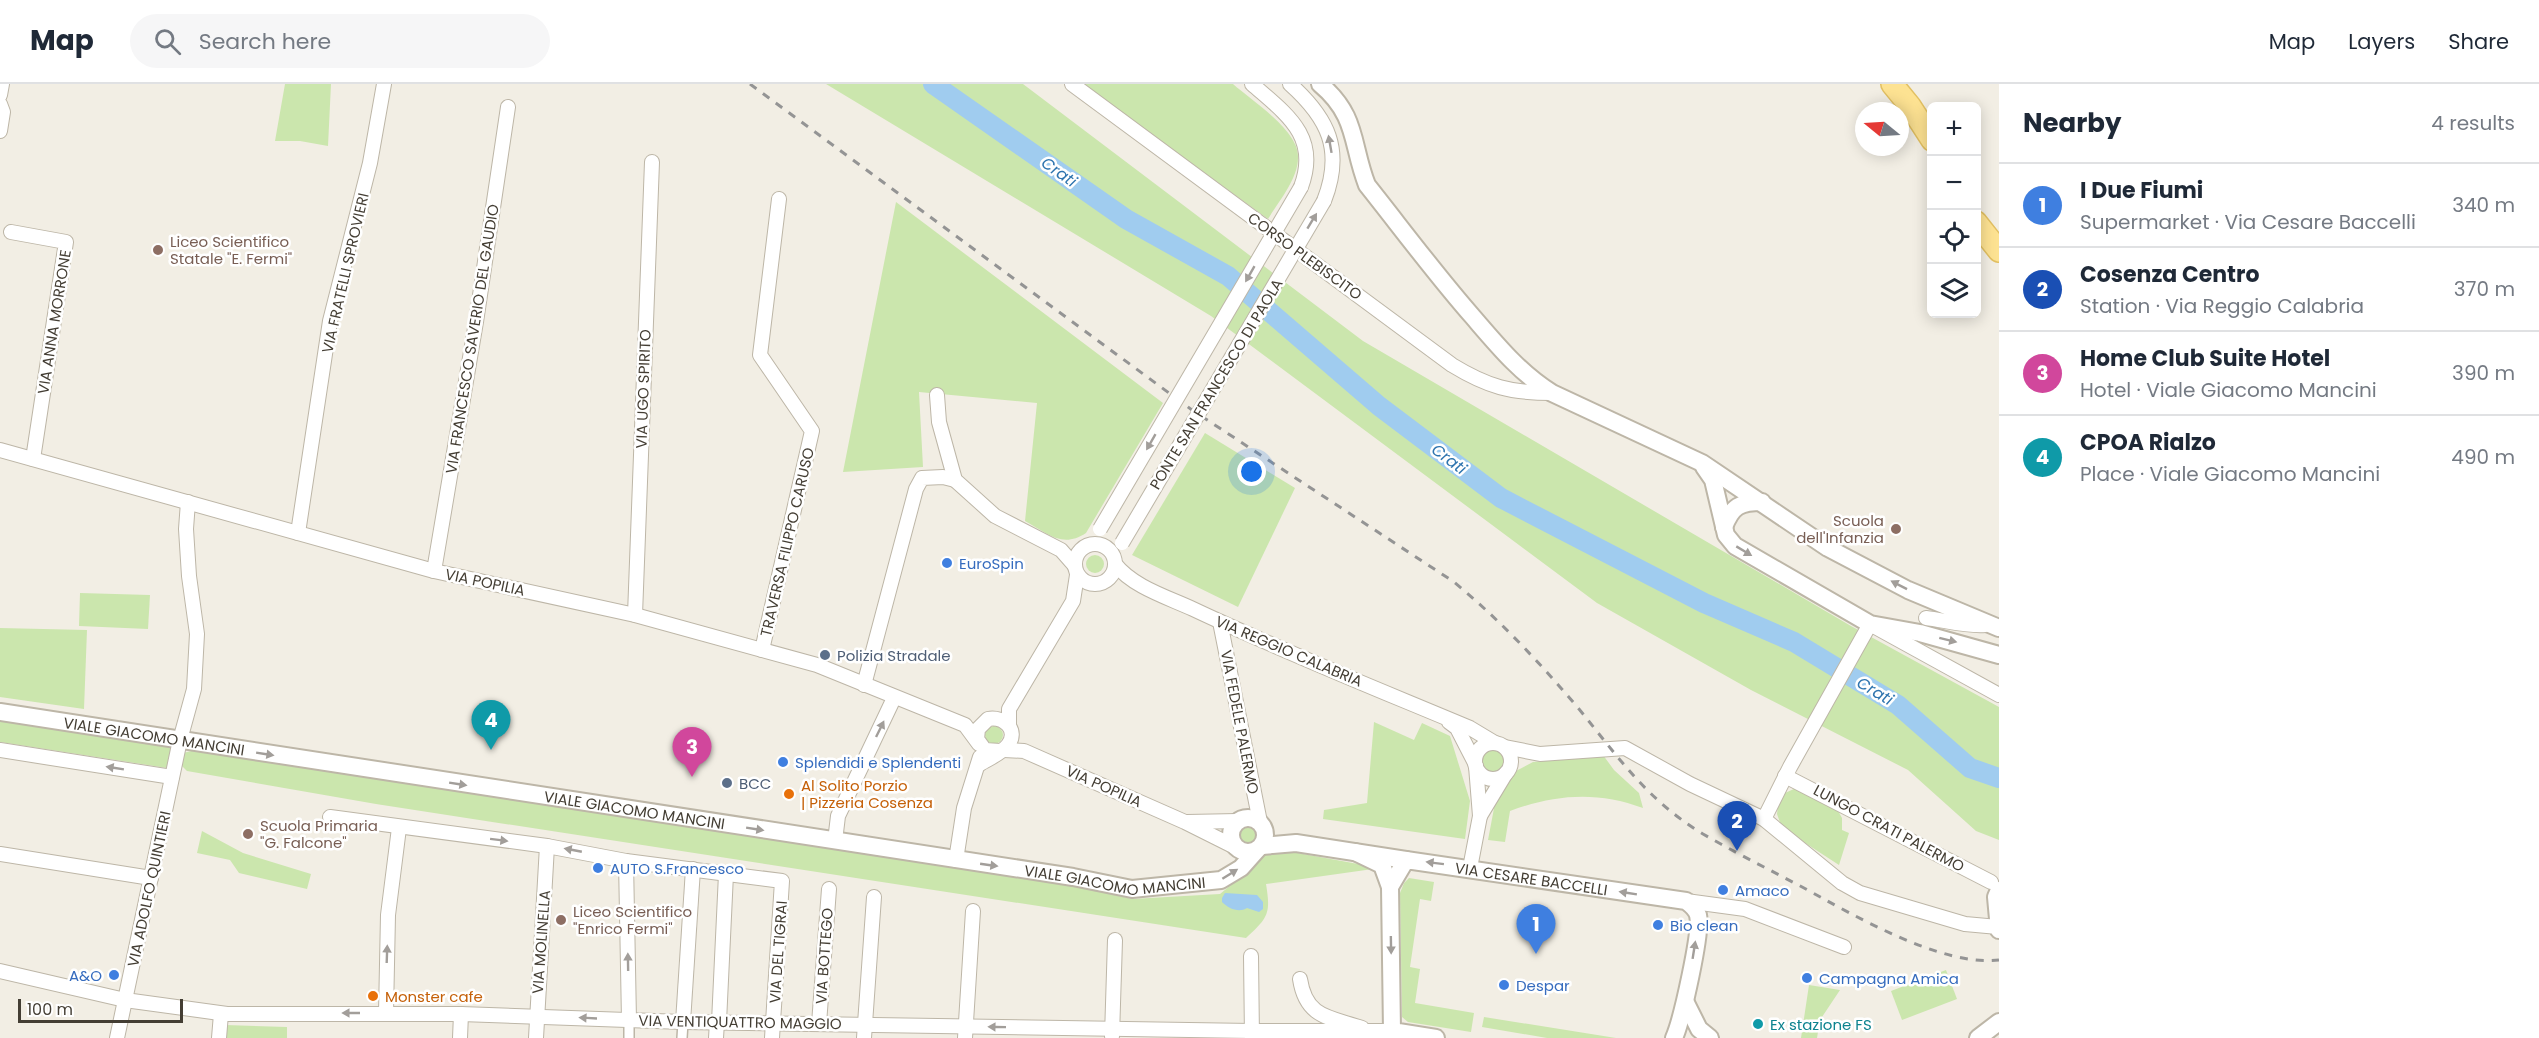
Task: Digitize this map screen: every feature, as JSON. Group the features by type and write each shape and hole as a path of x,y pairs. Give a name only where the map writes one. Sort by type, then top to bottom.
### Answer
{"main road":[{"path":"1892,84 1910,106 1927,133"},
{"path":"1981,227 1999,251"}],"street":[{"path":"0,95 2,84"},
{"name":"VIA FRATELLI SPROVIERI","path":"298,533 330,321 370,163 384,84"},
{"name":"CORSO PLEBISCITO","path":"1072,84 1452,365 1475,379 1500,389 1520,393 1552,393"},
{"name":"PONTE SAN FRANCESCO DI PAOLA","path":"1086,547 1100,529 1301,187 1307,172 1307,157 1298,129 1290,117 1252,84"},
{"name":"PONTE SAN FRANCESCO DI PAOLA","path":"1114,560 1324,201 1332,171 1330,140 1326,124 1306,99 1290,84"},
{"path":"1320,84 1331,93 1353,128 1359,166 1367,185 1456,297 1514,365 1552,393 1702,463 1828,548 1933,600 1996,626"},
{"name":"VIA FRANCESCO SAVERIO DEL GAUDIO","path":"434,571 476,322 508,107"},
{"path":"0,131 1,108"},
{"name":"VIA UGO SPIRITO","path":"635,615 652,162"},
{"name":"TRAVERSA FILIPPO CARUSO","path":"762,650 812,431 760,355 779,199"},
{"name":"VIA ANNA MORRONE","path":"10,232 66,242 33,459"},
{"path":"864,685 916,489 922,478 954,480 939,422 937,395"},
{"name":"VIA POPILIA","path":"0,450 434,571 635,615 817,665 965,725"},
{"path":"1702,463 1713,480 1730,543 1999,695"},
{"name":"VIA REGGIO CALABRIA","path":"954,480 995,516 1061,550 1082,580 1100,583 1137,583"},
{"name":"VIA ADOLFO QUINTIERI","path":"117,1038 180,740 194,689 197,634 189,576 186,529 188,502"},
{"path":"1724,527 1732,509 1738,504 1762,502"},
{"name":"VIA REGGIO CALABRIA","path":"1061,550 1102,546 1122,573 1137,583 1220,622 1470,728 1500,745 1540,754 1625,747 1690,784 1764,819 1842,882 1860,893 1965,924 1999,929"},
{"path":"980,764 1002,751 1010,743 1009,710 1073,601 1077,554 1086,547"},
{"path":"1073,601 1111,577 1114,560"},
{"path":"1923,625 1933,600"},
{"path":"1870,624 1923,625 1953,621 1977,626 1996,626"},
{"name":"VIA FEDELE PALERMO","path":"1220,622 1261,837"},
{"path":"1764,819 1870,624"},
{"path":"1923,625 1999,655"},
{"path":"836,841 838,816 894,698"},
{"path":"1002,751 990,752 980,745 965,725 1009,710"},
{"name":"VIALE GIACOMO MANCINI","path":"0,712 1073,877 1132,889 1221,880 1241,868 1261,837"},
{"name":"VIA REGGIO CALABRIA","path":"1443,717 1457,728 1482,775 1491,779 1540,754"},
{"path":"956,860 964,808 980,764 978,729 991,718 1002,719 1024,751"},
{"path":"1470,868 1480,816 1475,764 1480,748 1500,745 1511,758 1507,771 1480,816"},
{"path":"0,750 172,777"},
{"name":"VIA POPILIA","path":"1002,751 1024,751 1185,822 1235,847"},
{"name":"LUNGO CRATI PALERMO","path":"1788,772 1996,890"},
{"path":"330,818 547,846 626,861 726,874 716,1038"},
{"path":"1261,837 1246,852 1235,847 1231,833 1238,821 1249,818 1261,837 1355,852 1382,865 1390,886 1392,1034 1436,1038"},
{"name":"VIA POPILIA","path":"1185,822 1238,821"},
{"path":"386,1013 388,915 399,828"},
{"name":"VIA MOLINELLA","path":"536,1038 547,846"},
{"name":"VIA CESARE BACCELLI","path":"1355,852 1686,901"},
{"path":"0,854 151,878"},
{"path":"1390,886 1406,860"},
{"path":"626,861 629,1038"},
{"path":"682,1038 693,869"},
{"name":"VIA DEL TIGRAI","path":"726,874 782,881 772,1038"},
{"name":"VIA BOTTEGO","path":"819,1024 829,889"},
{"path":"1996,890 1999,929"},
{"path":"864,1031 874,897"},
{"path":"1686,901 1745,909 1844,947"},
{"path":"1674,1038 1686,1004 1698,922 1695,908 1686,901"},
{"path":"966,1032 973,911"},
{"path":"1112,1033 1114,940"},
{"path":"1251,956 1252,1034"},
{"name":"VIA VENTIQUATTRO MAGGIO","path":"0,971 125,1000 221,1014 537,1015 683,1022 819,1024 864,1031 915,1032 1196,1034 1372,1032 1392,1034"},
{"path":"1300,979 1302,994 1312,1009 1372,1032"},
{"path":"1686,1004 1699,1029 1710,1038"},
{"path":"219,1038 221,1014"},
{"path":"460,1038 461,1014"},
{"path":"1978,1038 1999,1022"}],"green space":[{"path":"285,84 331,84 328,146 300,141 275,141"},
{"path":"826,84 1023,84 1363,341 1851,626 1999,707 1999,840 1976,831 1908,770 1751,690 1597,603 1211,316"},
{"path":"1082,84 1233,84 1272,116 1290,136 1296,146 1298,156 1292,181 1268,219"},
{"path":"896,202 1163,403 1086,533 1069,540 1055,538 1025,521 1037,403 919,392 923,467 843,472"},
{"path":"1205,433 1295,488 1238,607 1132,555"},
{"path":"1095,555 1101,558 1104,564 1101,570 1095,573 1089,570 1086,564 1089,558"},
{"path":"80,593 150,595 148,629 79,626"},
{"path":"0,628 87,630 84,709 0,697"},
{"path":"0,721 171,747 167,768 0,742"},
{"path":"1374,722 1414,740 1422,723 1450,736 1470,801 1465,839 1323,819 1324,810 1367,803"},
{"path":"994,726 1000,729 1003,735 1000,741 994,744 988,741 985,735 988,729"},
{"path":"1493,747 1503,751 1507,761 1503,771 1493,775 1483,771 1479,761 1483,751"},
{"path":"204,748 773,836 1076,886 1132,899 1220,894 1255,865 1262,853 1287,851 1380,868 1266,884 1268,909 1266,915 1246,938 376,804 187,771 182,766 183,753"},
{"path":"1603,755 1614,770 1639,793 1643,808 1593,797 1543,801 1510,811 1505,842 1488,840 1495,803 1516,771 1533,762"},
{"path":"1796,788 1837,809 1842,818 1842,830 1849,833 1839,865 1782,828 1777,814 1778,805 1785,793"},
{"path":"1248,824 1256,827 1259,835 1256,843 1248,846 1240,843 1237,835 1240,827"},
{"path":"202,831 243,853 311,874 307,889 239,873 230,860 197,853"},
{"path":"1409,878 1434,882 1431,901 1420,899 1410,967 1420,969 1415,1003 1474,1013 1471,1032 1408,1022 1402,1017 1400,893"},
{"path":"1946,970 1957,999 1902,1020 1891,991"},
{"path":"1809,985 1840,990 1820,1020 1817,1038 1801,1038"},
{"path":"1484,1017 1616,1038 1547,1038 1482,1027"},
{"path":"225,1025 287,1027 287,1038 225,1038"}],"water":[{"path":"1225,893 1257,895 1263,902 1263,909 1259,912 1247,908 1237,910 1231,908 1222,902"}],"waterway":[{"name":"Crati","path":"933,84 1126,219 1228,276 1379,406 1501,498 1704,603 1794,642 1898,705 1970,768 1999,778"}],"railway":[{"path":"750,84 1192,410 1454,582 1519,642 1579,709 1635,777 1683,821 1740,855 1898,937 1951,956 1976,960 1999,960"}],"place":[{"name":"Liceo Scientifico Statale \"E. Fermi\"","path":"158,250"},
{"name":"Scuola dell'Infanzia","path":"1896,529"},
{"name":"EuroSpin","path":"947,563"},
{"name":"Polizia Stradale","path":"825,655"},
{"name":"CPOA Rialzo","path":"491,750"},
{"name":"Splendidi e Splendenti","path":"783,762"},
{"name":"Home Club Suite Hotel","path":"692,777"},
{"name":"BCC","path":"727,783"},
{"name":"Al Solito Porzio | Pizzeria Cosenza","path":"789,794"},
{"name":"Scuola Primaria \"G. Falcone\"","path":"248,834"},
{"name":"Cosenza Centro","path":"1737,851"},
{"name":"AUTO S.Francesco","path":"598,868"},
{"name":"Amaco","path":"1723,890"},
{"name":"Liceo Scientifico \"Enrico Fermi\"","path":"561,920"},
{"name":"Bio clean","path":"1658,925"},
{"name":"I Due Fiumi","path":"1536,954"},
{"name":"A&O","path":"114,975"},
{"name":"Campagna Amica","path":"1807,978"},
{"name":"Despar","path":"1504,985"},
{"name":"Monster cafe","path":"373,996"},
{"name":"Ex stazione FS","path":"1758,1024"}]}
